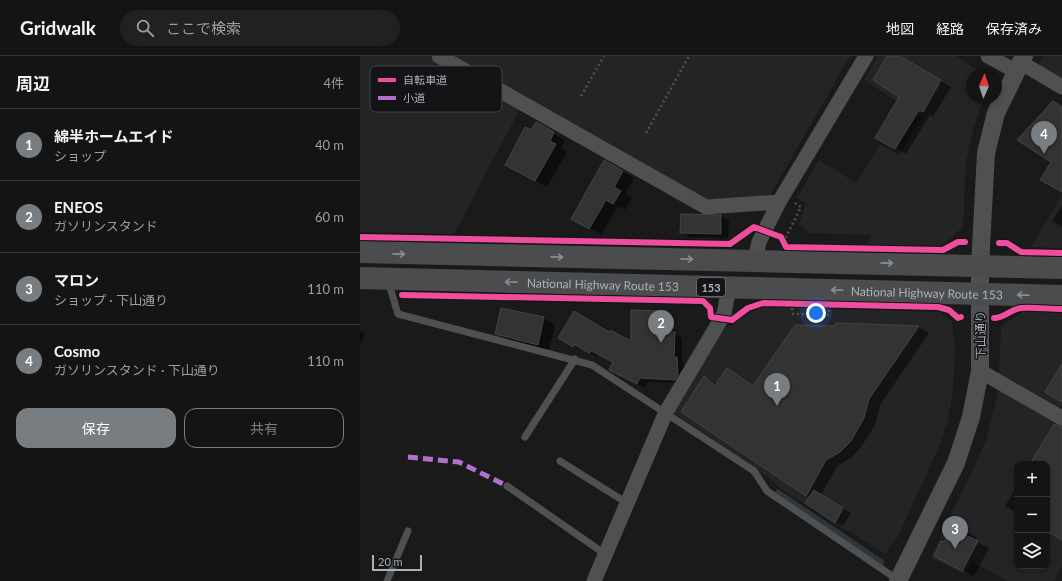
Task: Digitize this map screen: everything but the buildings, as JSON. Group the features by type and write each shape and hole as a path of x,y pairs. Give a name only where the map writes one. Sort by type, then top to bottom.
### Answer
{"highway":[{"path":"360,252 1062,268"},
{"name":"National Highway Route 153","path":"360,278 1062,296"}],"street":[{"path":"439,56 457,66"},
{"path":"755,260 759,242 765,231 786,206 866,56"},
{"path":"988,56 1020,63 1062,87"},
{"name":"下山通り","path":"899,581 956,463 971,417 980,371 980,266 986,153 996,113 1020,63"},
{"path":"502,92 706,207 786,206"},
{"path":"594,581 666,412 724,314 729,287"},
{"path":"980,371 1062,418"}],"lane":[{"path":"387,279 398,314 592,364 754,471 768,491 899,581"},
{"path":"525,437 575,359"},
{"path":"560,461 627,503"},
{"path":"508,486 605,554"},
{"path":"387,581 408,531"}],"path":[{"path":"581,96 604,56"},
{"path":"646,133 689,56"},
{"path":"786,206 795,203 801,206 786,237"},
{"path":"765,231 781,237 786,247 794,247"},
{"path":"828,304 836,304"},
{"path":"788,306 795,306"},
{"path":"793,314 829,315 830,310 822,310"}],"shaded area":[{"path":"360,56 430,56 448,66 370,66 370,112 502,112 502,96 521,107 454,234 360,232"},
{"path":"452,56 850,56 769,197 705,201 502,85 502,66 469,66"},
{"path":"878,56 956,56 975,68 966,68 966,104 982,104 974,126 966,162 963,227 942,246 867,245 872,235 810,233 799,224 806,203 797,198 819,160 856,183 880,144 899,155 922,117 864,80"},
{"path":"1043,56 1062,56 1062,82 1037,67"},
{"path":"1062,195 1062,248 1031,247"},
{"path":"760,307 940,312 952,322 955,346 953,393 948,419 940,445 897,538 885,554 781,489 769,478 672,412 722,330"},
{"path":"1023,312 1062,312 1062,408 999,373 1001,326"},
{"path":"999,386 1062,422 1062,566 1054,581 1007,581 972,562 964,574 931,558 986,441"}],"waterway":[{"path":"778,492 882,562"}],"marked path":[{"path":"408,457 459,462 507,486"}],"cycle path":[{"path":"360,237 730,244 754,227 781,237 786,247 943,250 958,242 965,242"},
{"path":"999,243 1007,243 1021,252 1062,253"},
{"path":"402,295 703,301 710,308 711,317 732,320 748,308 763,303 938,307 949,310 958,318 961,317"},
{"path":"994,318 1001,317 1021,308 1062,309"}],"place":[{"name":"Cosmo","path":"1044,154"},
{"name":"ENEOS","path":"661,343"},
{"name":"綿半ホームエイド","path":"777,406"},
{"name":"マロン","path":"955,549"}]}
